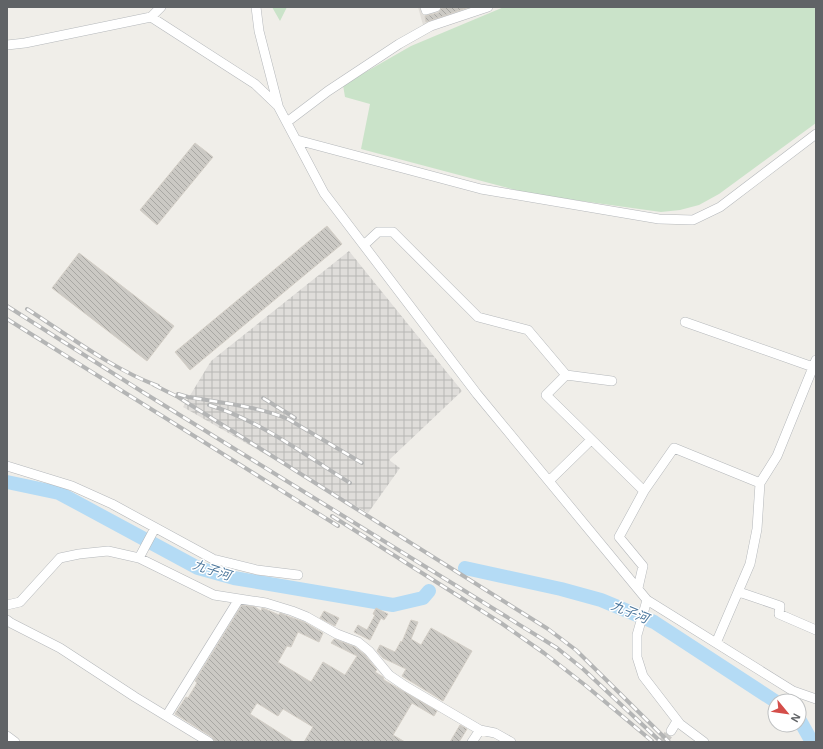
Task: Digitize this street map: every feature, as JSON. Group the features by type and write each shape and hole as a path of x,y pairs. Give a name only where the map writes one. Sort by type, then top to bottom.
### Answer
{"street":[{"path":"7,45 151,18 161,7"},
{"path":"256,7 260,31 278,106"},
{"path":"425,7 426,10 436,7"},
{"path":"287,122 328,91 400,44 431,26 488,7"},
{"path":"151,18 256,84 278,106 324,193 477,394 647,600 793,691 816,698"},
{"path":"297,140 481,189 659,219 693,220 720,207 816,134"},
{"path":"364,245 378,232 392,232 478,317 528,330 566,374 612,381"},
{"path":"685,322 815,363 778,456 760,483 757,529 750,564 716,643"},
{"path":"566,374 546,396 644,491"},
{"path":"549,482 591,440"},
{"path":"638,588 643,566 619,537 644,491 674,448 760,483"},
{"path":"7,466 72,486 112,504 213,560 257,570 298,574"},
{"path":"140,558 155,528"},
{"path":"7,605 20,602 60,558 79,554 108,551 140,558 214,595 266,603 292,611 307,617 337,634 358,642 369,651 389,675 480,730 495,733 511,742"},
{"path":"739,592 780,606 779,614 816,630"},
{"path":"167,716 239,598"},
{"path":"647,600 637,634 637,657 643,676 677,721 704,742"},
{"path":"7,620 11,624 60,648 135,698 209,742"},
{"path":"671,731 677,721"},
{"path":"472,742 480,730"},
{"path":"7,736 15,742"}],"shaded area":[{"path":"418,7 483,7 423,25"},
{"path":"349,251 462,391 389,460 400,468 368,513 183,407 211,361"}],"green space":[{"path":"272,7 287,7 280,21"},
{"path":"504,7 816,7 816,123 719,194 699,205 680,210 661,212 531,194 361,149 370,104 345,97 343,85 411,46"}],"building":[{"path":"469,7 426,22 425,16 438,13 442,8"},
{"path":"195,143 213,157 157,225 140,210"},
{"path":"327,226 342,244 190,370 175,352"},
{"path":"79,253 174,326 147,361 52,288"},
{"path":"242,605 255,607 261,611 262,608 279,615 280,613 304,622 323,633 319,642 298,632 291,647 287,646 278,662 311,682 323,662 345,675 357,656 331,643 334,639 355,647 365,655 377,670 375,672 383,677 384,680 437,711 434,716 412,703 393,735 405,742 304,742 313,727 283,709 278,716 257,703 250,714 294,742 215,742 212,737 175,714 186,697 188,698 197,683 195,681"},
{"path":"376,608 388,614 384,620 381,618 370,640 354,632 358,625 367,630 375,615 373,614"},
{"path":"324,611 339,618 335,626 320,618"},
{"path":"411,620 418,622 411,639 421,645 431,628 472,651 443,701 402,676 406,669 383,658 377,651 380,645 395,652 401,641 402,642"},
{"path":"460,725 467,729 459,742 450,742"}],"waterway":[{"name":"九子河","path":"7,482 59,493 198,568 234,578 393,605 423,598 429,591"},
{"name":"九子河","path":"465,568 561,589 601,600 654,622 767,696"},
{"name":"九子河","path":"807,733 812,742"}],"tunnel":[{"path":"663,742 671,731"}],"railway":[{"path":"7,306 141,391 557,648 582,668 661,742"},
{"path":"27,309 107,361 158,386"},
{"path":"7,319 338,526"},
{"path":"154,385 178,397 548,629 576,650 669,742"},
{"path":"178,394 251,408 288,419 362,463"},
{"path":"263,398 295,418"},
{"path":"209,405 265,429 350,483"},
{"path":"332,516 501,623 544,653 652,741"}]}
